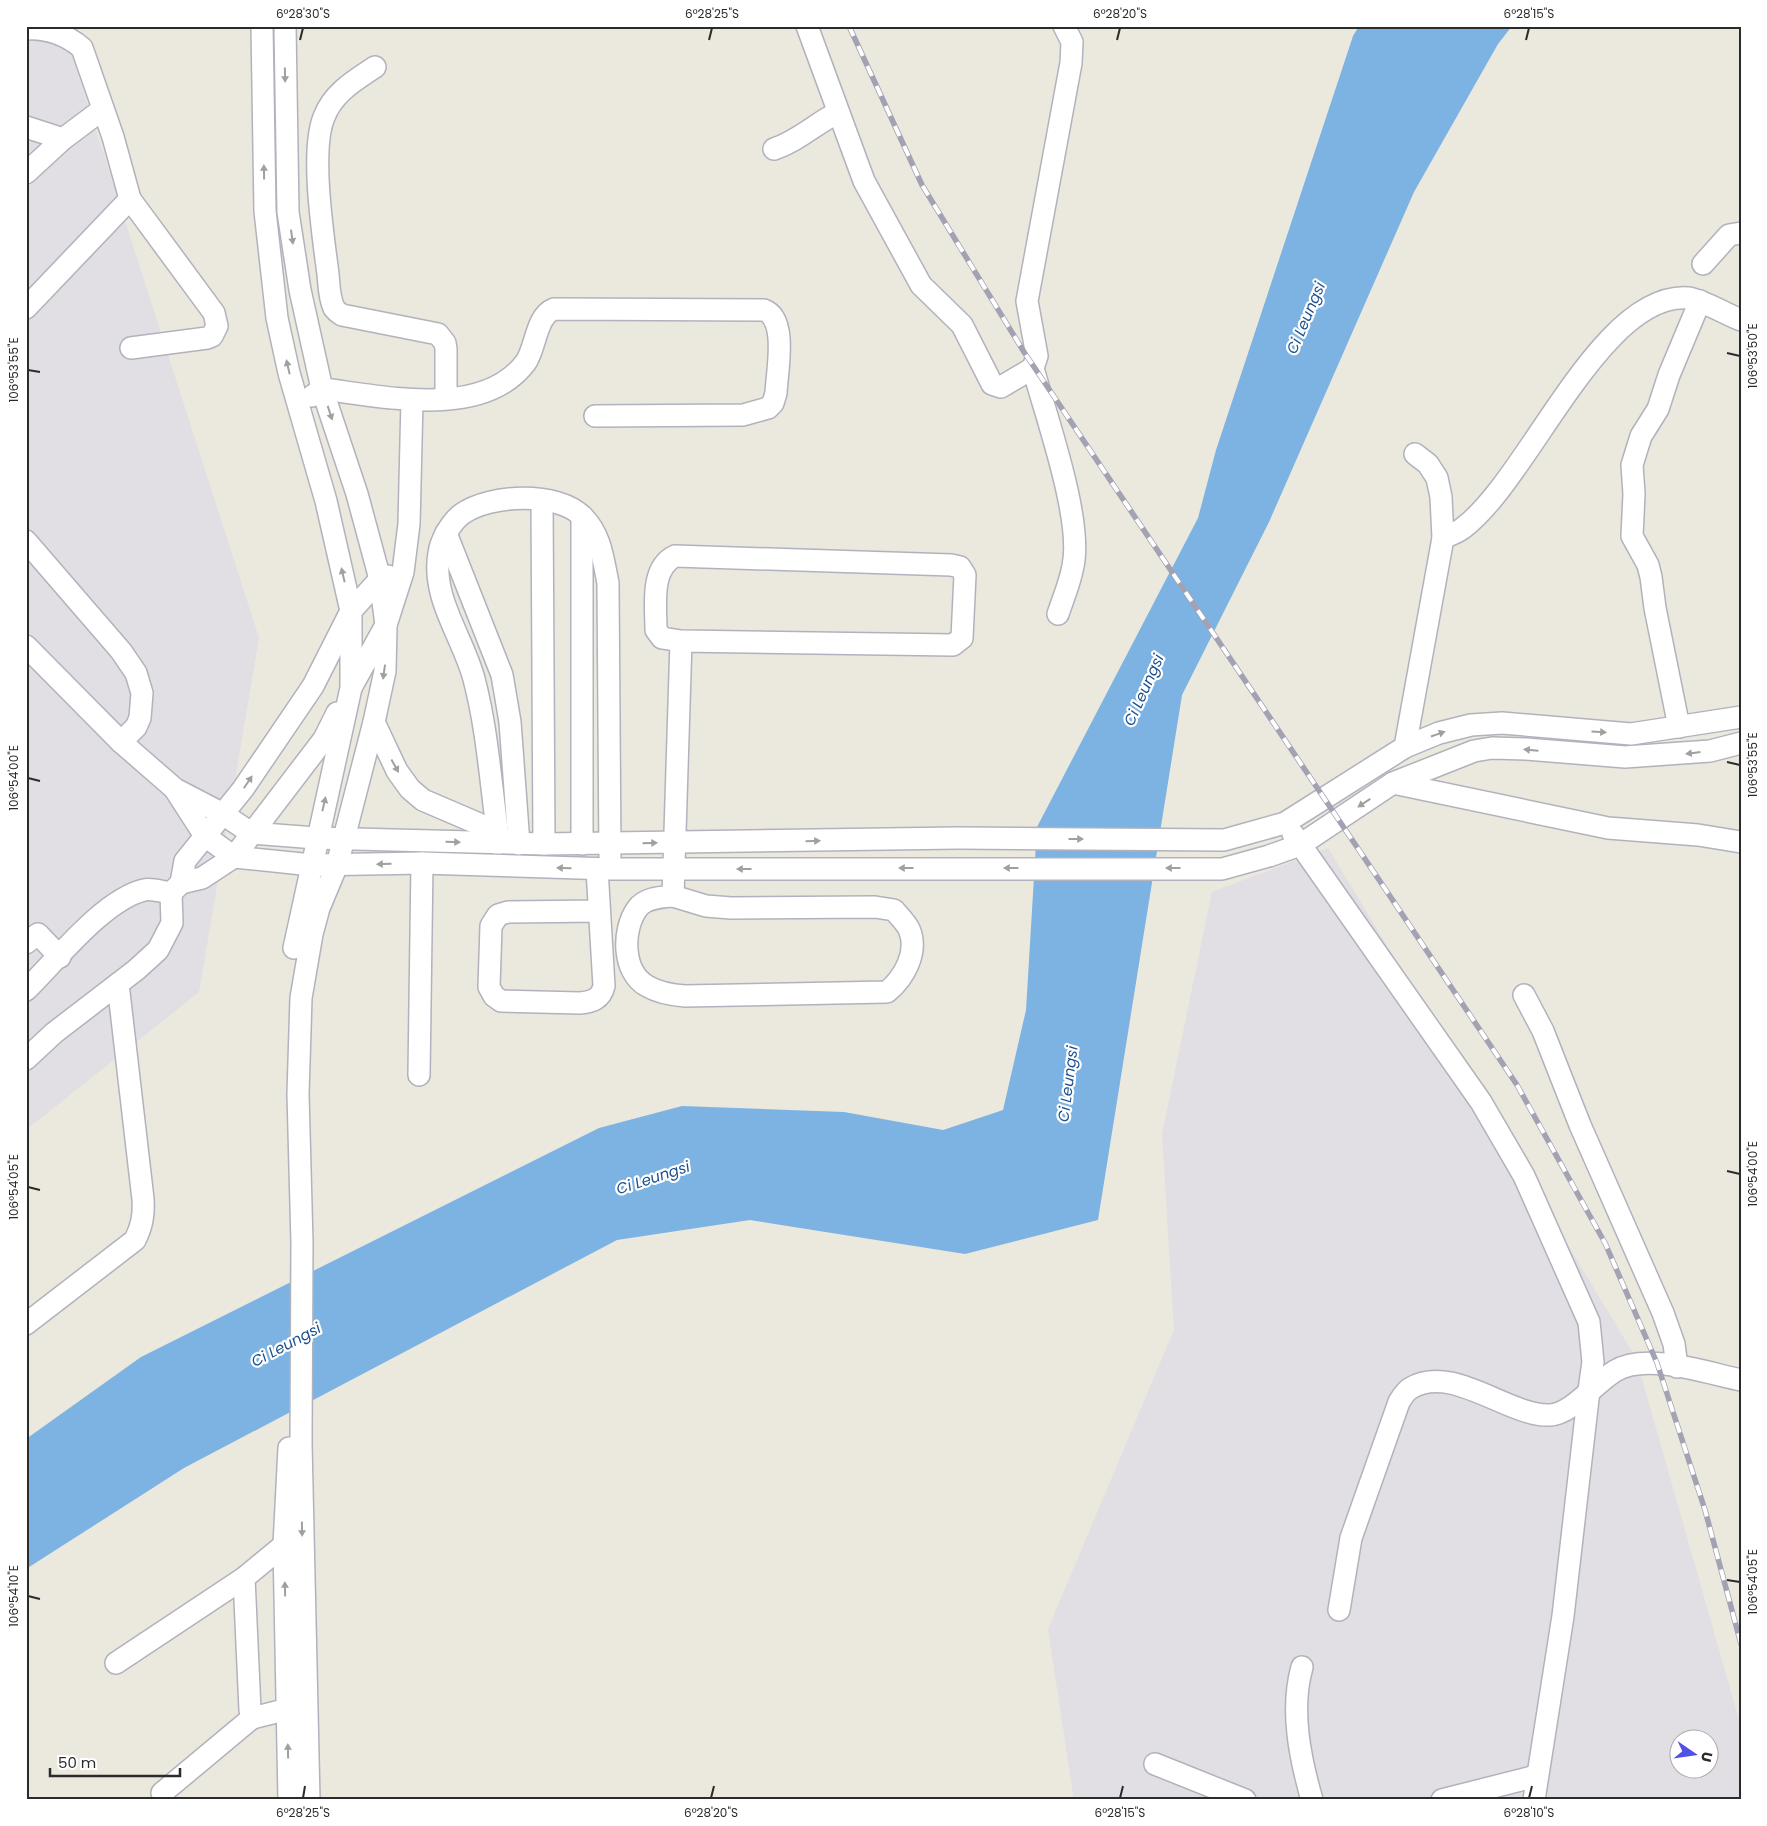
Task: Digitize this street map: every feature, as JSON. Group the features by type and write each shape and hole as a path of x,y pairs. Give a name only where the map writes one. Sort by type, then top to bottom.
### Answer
{"street":[{"path":"262,26 265,210 277,318 289,373 300,404 326,500 351,611 351,688 316,838 292,959 287,1031 286,1093 296,1242"},
{"path":"285,26 288,212 300,290 322,389 357,494 380,578 386,625 385,671 374,722 337,865 319,908 312,934 301,998 298,1094 295,1442 298,1706 289,1800"},
{"path":"807,26 837,112 864,181 921,284 962,325 992,384 1001,387 1032,368 1037,356 1027,301 1071,63 1072,42 1064,26"},
{"path":"26,29 60,34 72,39 82,48 103,109 130,199 200,291 214,313 217,326 212,336 131,348"},
{"path":"375,67 337,95 324,116 319,132 317,153 322,234 333,306 342,315 438,334 445,343 446,349 446,398"},
{"path":"26,173 63,139 103,109"},
{"path":"774,149 789,144 819,122 837,112"},
{"path":"26,127 63,139"},
{"path":"26,308 130,199"},
{"path":"1703,264 1729,236 1741,234"},
{"path":"1443,538 1462,529 1487,503 1523,460 1607,341 1637,315 1653,306 1688,298 1700,301 1740,319"},
{"path":"1678,727 1651,577 1648,565 1632,536 1634,494 1632,465 1641,436 1662,400 1669,375 1700,301"},
{"path":"300,404 322,389 412,400 484,394 504,382 526,362 542,321 547,312 554,309 764,310 775,317 779,331 776,393 773,403 768,408 743,415 595,416"},
{"path":"1032,368 1068,500 1074,540 1073,566 1058,614"},
{"path":"26,990 60,957 78,936 116,902 145,890 176,888 202,878 234,857 324,739 386,625 403,572 408,524 412,400"},
{"path":"1405,747 1443,538 1441,497 1436,478 1428,464 1415,454"},
{"path":"504,843 474,677 450,620 438,581 439,551 446,533 460,515 473,508 506,500 542,500 568,506 582,516 594,530 602,550 608,583 610,844 604,869 599,911 604,986 600,996 590,1002 501,1001 494,996 489,987 491,926 498,915 508,912 599,911"},
{"path":"542,500 544,844"},
{"path":"582,516 582,844"},
{"path":"446,533 502,675 510,722 504,843"},
{"path":"26,541 121,651 136,673 142,692 140,718 136,727 121,742"},
{"path":"676,556 951,565 960,567 965,575 962,638 953,645 681,640 662,638 656,630 659,573 667,560 676,556"},
{"path":"26,1059 54,1034 146,961 163,942 172,923 176,888 185,862 243,789 313,686 351,611 380,578 403,572"},
{"path":"672,896 681,640"},
{"path":"26,646 121,742 175,789 223,814 251,833 316,838 544,844 958,838 1224,840 1285,822 1405,747 1439,733 1485,723 1502,723 1631,734 1741,717"},
{"path":"374,722 397,770 410,788 423,800 479,824 504,843"},
{"path":"175,789 205,836 234,857 312,865 422,863 672,870 1222,869 1300,845 1393,783 1459,755 1492,748 1625,757 1710,751 1741,743"},
{"path":"1393,783 1582,823 1698,835 1741,842"},
{"path":"1285,822 1481,1102 1524,1176 1590,1322 1593,1362 1590,1390 1563,1616 1536,1776 1534,1800"},
{"path":"419,1075 422,863"},
{"path":"672,896 706,906 731,908 875,907 894,910 909,929 912,945 906,971 899,982 887,992 684,996 665,994 645,986 634,973 626,951 630,926 637,907 654,898 672,896"},
{"path":"30,932 60,957"},
{"path":"26,1324 135,1240 141,1228 143,1199 118,984"},
{"path":"1524,995 1543,1031 1580,1125 1664,1313 1674,1344 1677,1367"},
{"path":"1339,1610 1351,1538 1399,1402 1411,1388 1426,1383 1447,1383 1472,1389 1530,1412 1550,1415 1565,1412 1616,1370 1629,1365 1657,1363 1741,1380"},
{"path":"295,1442 284,1545 298,1706 309,1800"},
{"path":"116,1663 244,1578 284,1545"},
{"path":"244,1578 252,1718"},
{"path":"1302,1667 1296,1706 1300,1742 1312,1800"},
{"path":"162,1793 252,1718 298,1706"},
{"path":"1155,1764 1245,1800"},
{"path":"1442,1800 1536,1776"}],"shaded area":[{"path":"26,33 66,37 259,638 199,992 26,1130"},
{"path":"1328,848 1636,1358 1741,1727 1741,1800 1074,1800 1048,1629 1174,1330 1162,1134 1212,892"}],"water":[{"name":"Ci Leungsi","path":"1359,26 1512,26 1498,44 1414,192 1269,522 1182,695 1098,1220 965,1254 750,1220 617,1240 184,1468 26,1569 26,1439 141,1357 599,1128 682,1106 844,1112 943,1130 1003,1110 1026,1010 1037,827 1198,518 1216,450 1353,36"}],"railway":[{"path":"849,26 922,185 1024,352 1517,1085 1605,1243 1657,1363 1705,1510 1741,1644"}]}
